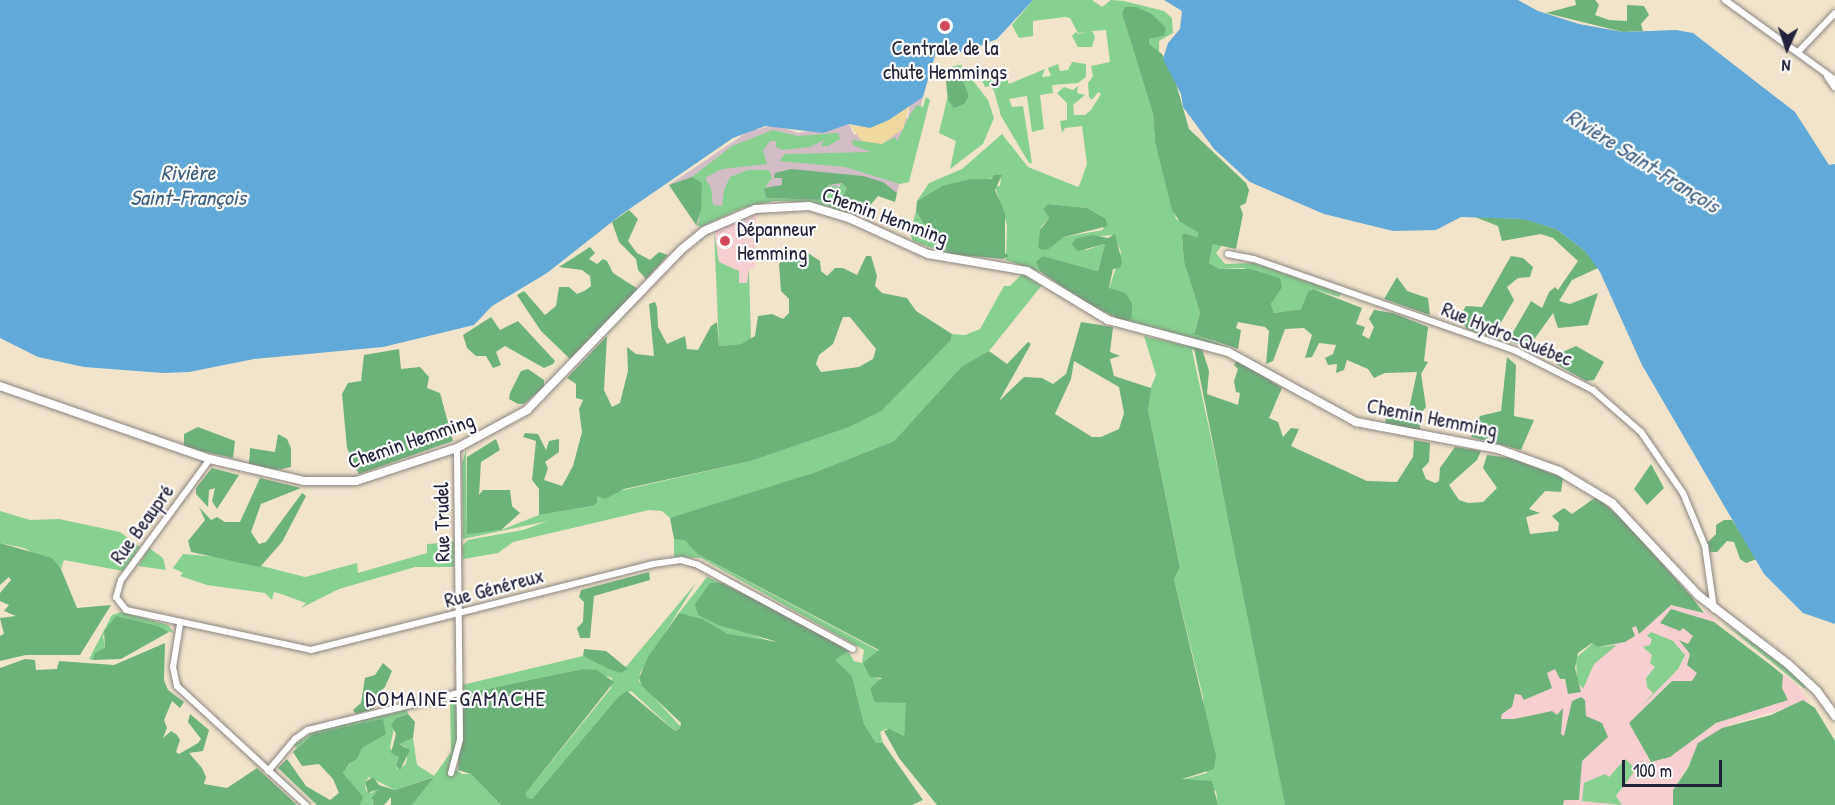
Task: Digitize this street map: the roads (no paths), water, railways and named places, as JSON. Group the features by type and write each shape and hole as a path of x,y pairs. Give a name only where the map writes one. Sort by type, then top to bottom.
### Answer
{"street":[{"path":"1726,0 1799,51 1827,76 1835,88"},
{"path":"1799,51 1835,13"},
{"path":"1827,76 1835,80"},
{"name":"Chemin Hemming","path":"0,386 210,459 304,481 338,484 365,479 457,448 501,427 535,403 682,249 704,231 755,209 809,206 849,218 928,254 1027,271 1101,316 1228,352 1356,422 1504,451 1551,467 1612,503 1701,597 1788,664 1817,691 1835,716"},
{"name":"Rue Hydro-Québec","path":"1228,254 1254,259 1516,351 1593,390 1641,432 1683,493 1705,546 1714,609"},
{"name":"Rue Trudel","path":"451,773 459,751 457,448"},
{"name":"Rue Beaupré","path":"126,610 116,597 121,580 210,459"},
{"name":"Rue Généreux","path":"126,610 180,624 311,650 653,564 681,560 698,565 823,630 853,649"},
{"path":"1701,597 1709,597 1713,590"},
{"path":"180,624 173,667 177,686 306,805"},
{"path":"268,771 295,739 309,730 459,693"}],"water":[{"name":"Rivière Saint-François","path":"0,0 1033,0 997,39 967,51 935,55 923,97 889,120 870,128 849,124 823,133 765,126 733,138 622,214 547,273 492,306 474,325 383,347 254,359 189,372 163,373 84,367 38,357 0,338"},
{"name":"Rivière Saint-François","path":"1164,0 1518,0 1538,11 1579,24 1623,32 1676,30 1693,33 1795,112 1829,165 1835,164 1835,624 1803,613 1764,574 1642,365 1600,272 1585,251 1556,229 1523,219 1461,217 1436,230 1393,231 1324,214 1250,182 1214,149 1183,107 1181,94 1163,59 1168,43 1180,29 1182,11"}],"place":[{"name":"Centrale de la chute Hemmings","path":"945,26"},
{"name":"Dépanneur Hemming","path":"725,241"}],"district":[{"name":"DOMAINE-GAMACHE","path":"456,699"}]}
